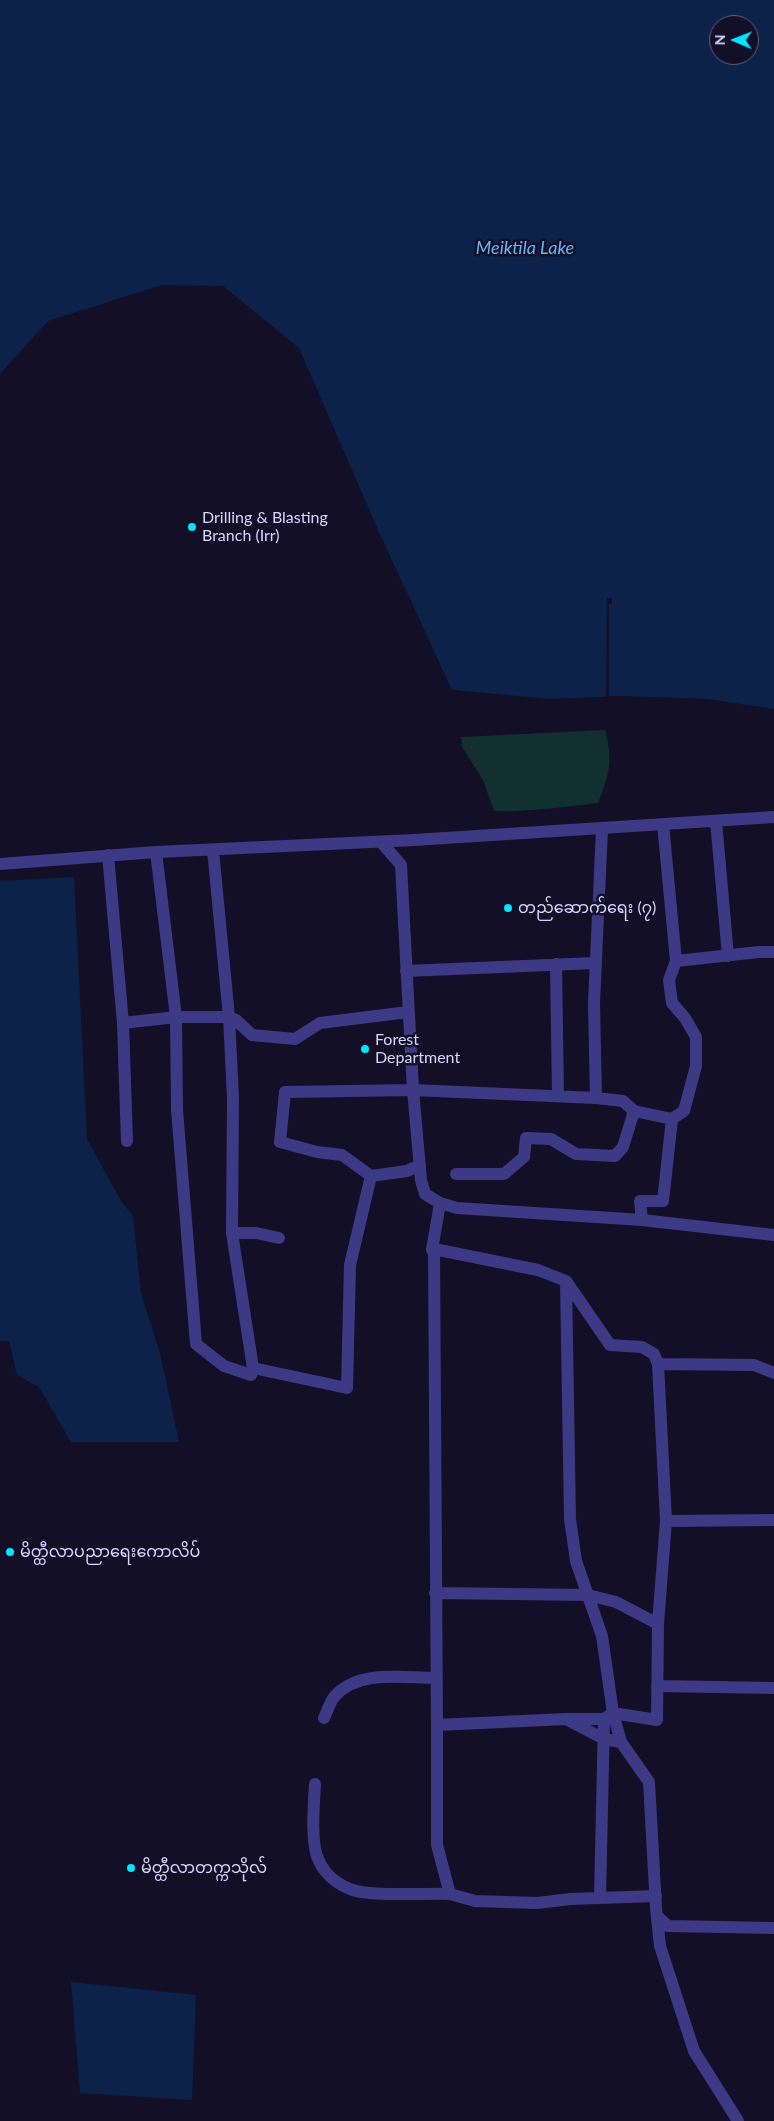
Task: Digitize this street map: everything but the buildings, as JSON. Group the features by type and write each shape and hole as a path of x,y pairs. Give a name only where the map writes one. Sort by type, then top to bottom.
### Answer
{"street":[{"path":"0,864 156,852 381,842 774,817"},
{"path":"716,821 728,956"},
{"path":"642,1220 640,1201 663,1202 672,1120 684,1111 696,1066 696,1037 685,1018 672,1003 669,980 676,961 663,824"},
{"path":"596,1098 596,963 602,829"},
{"path":"381,842 401,865 413,1090 420,1165 425,1194 457,1208 642,1220 774,1235"},
{"path":"156,852 176,1017 177,1110 196,1344 224,1366 251,1375 253,1368 232,1233 233,1098 229,1016 213,850"},
{"path":"108,855 123,1023 127,1141"},
{"path":"676,961 774,952"},
{"path":"406,971 596,963"},
{"path":"556,964 558,1096"},
{"path":"123,1023 176,1017 229,1016 252,1035 295,1039 320,1023 408,1012"},
{"path":"420,1165 406,1170 371,1176 342,1155 317,1152 280,1142 285,1092 413,1090 596,1098 623,1100 634,1111 672,1120"},
{"path":"456,1174 504,1174 524,1157 526,1138 551,1139 576,1154 615,1156 623,1146 634,1111"},
{"path":"253,1368 347,1388 350,1265 371,1176"},
{"path":"440,1202 432,1250 434,1249 437,1845 450,1894"},
{"path":"232,1233 256,1233 279,1238"},
{"path":"434,1249 538,1270 566,1281 610,1346 642,1347 654,1354 658,1364 666,1521 658,1624 657,1720 608,1716 437,1725"},
{"path":"566,1281 570,1519 576,1561 602,1636 608,1716 604,1740 600,1898"},
{"path":"658,1364 754,1365 774,1373"},
{"path":"666,1521 774,1520"},
{"path":"435,1592 588,1594 616,1602 658,1624"},
{"path":"324,1718 334,1697 348,1686 367,1678 435,1678"},
{"path":"657,1686 774,1688"},
{"path":"608,1716 621,1742 648,1782 660,1946 694,2051 738,2121"},
{"path":"566,1719 604,1740 621,1742"},
{"path":"315,1784 313,1826 318,1860 330,1878 351,1890 450,1894 475,1900 537,1903 571,1899 656,1896"},
{"path":"657,1916 668,1926 774,1928"}],"green space":[{"path":"605,730 609,751 609,767 598,803 521,811 494,811 483,780 462,747 461,737"}],"water":[{"name":"Meiktila Lake","path":"0,0 774,0 774,709 708,699 621,696 551,699 452,690 379,532 299,348 223,286 162,285 48,321 0,374"},
{"path":"74,877 87,1139 121,1201 133,1216 141,1293 160,1353 179,1442 71,1442 39,1387 17,1375 9,1341 0,1341 0,881"},
{"path":"71,1982 196,1995 192,2100 80,2093"}],"pier":[{"path":"607,598 612,598 612,604 609,604 609,699 606,699"}],"place":[{"name":"Drilling & Blasting Branch (Irr)","path":"192,527"},
{"name":"တည်ဆောက်ရေး (၇)","path":"508,908"},
{"name":"Forest Department","path":"365,1049"},
{"name":"မိတ္ထီလာပညာရေးကောလိပ်","path":"10,1552"},
{"name":"မိတ္ထီလာတက္ကသိုလ်","path":"131,1868"}]}
